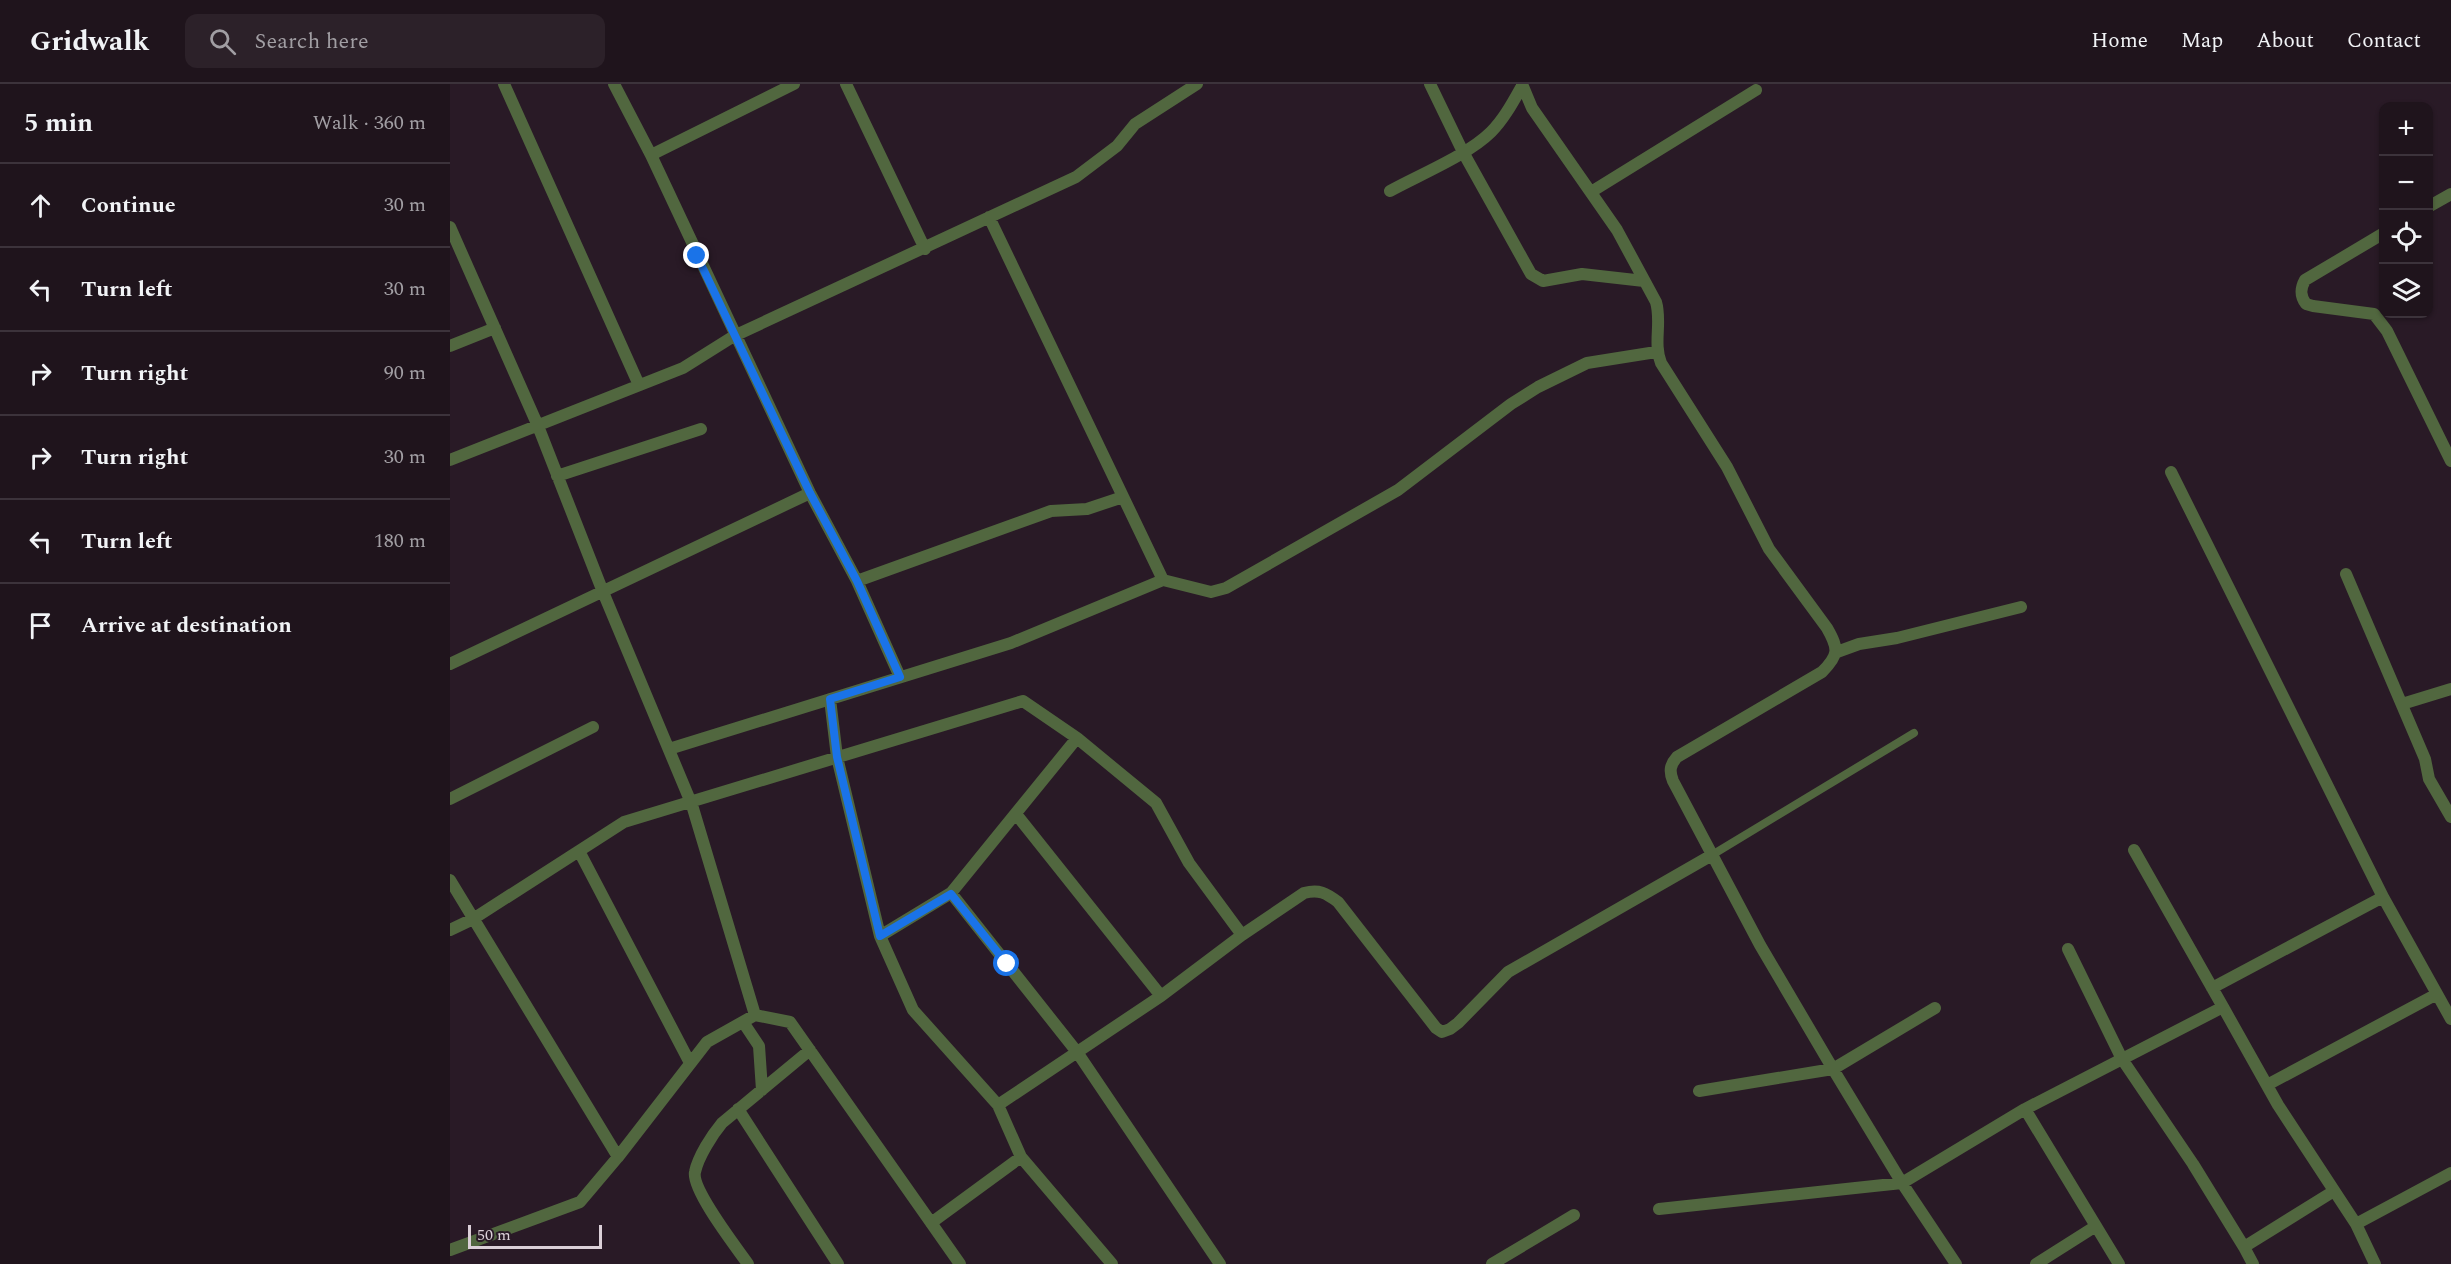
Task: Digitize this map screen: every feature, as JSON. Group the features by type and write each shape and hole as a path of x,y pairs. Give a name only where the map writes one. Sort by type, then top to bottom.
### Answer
{"street":[{"path":"504,84 639,386"},
{"path":"614,84 651,155 734,336 810,493 857,581 900,677"},
{"path":"651,155 794,84"},
{"path":"846,84 925,249"},
{"path":"450,459 684,368 734,336 1076,177 1117,147 1135,124 1197,84"},
{"path":"1430,84 1463,152 1531,274 1543,281 1582,274 1644,281"},
{"path":"1390,191 1463,152 1490,133 1505,115 1522,85"},
{"path":"1522,85 1532,108 1617,230 1644,281 1659,312 1656,352 1668,375 1727,467 1766,543 1827,628 1837,652"},
{"path":"1591,192 1756,90"},
{"path":"2433,204 2451,194"},
{"path":"989,217 1163,580"},
{"path":"450,227 538,426 603,592 691,802 755,1016"},
{"path":"2379,236 2305,280 2300,288 2302,299 2306,304 2313,306 2374,314 2388,331 2451,461"},
{"path":"450,346 495,328"},
{"path":"669,749 1011,643 1163,580 1211,592 1226,588 1398,490 1511,404 1538,387 1587,363 1656,352"},
{"path":"557,476 701,429"},
{"path":"2171,472 2383,897 2451,1019"},
{"path":"450,664 810,493"},
{"path":"857,581 1050,512 1087,509 1123,497"},
{"path":"2346,574 2425,759 2429,779 2451,816"},
{"path":"1956,1264 1902,1183 1767,958 1670,772 1671,764 1677,757 1822,672 1833,661 1837,652 1859,644 1897,638 2021,607"},
{"path":"2402,704 2451,689"},
{"path":"830,699 837,757 880,936 913,1010 999,1105 1021,1157 1112,1264"},
{"path":"450,930 473,919 624,822 1023,701 1077,738 1156,803 1189,863 1242,935"},
{"path":"450,799 593,727"},
{"path":"880,936 951,894 1077,738"},
{"path":"1016,814 1161,996"},
{"path":"2134,850 2267,1084 2356,1224 2375,1264"},
{"path":"579,851 690,1063"},
{"path":"999,1105 1161,996 1242,935 1304,893 1314,890 1327,893 1338,902 1436,1028 1442,1032 1458,1023 1508,972 1712,855"},
{"path":"450,880 618,1158"},
{"path":"951,894 1077,1052 1220,1264"},
{"path":"2212,988 2383,897"},
{"path":"2068,949 2122,1059 2193,1164 2253,1264"},
{"path":"2267,1084 2436,994"},
{"path":"1659,1209 1902,1183 2025,1109 2223,1007"},
{"path":"1699,1091 1833,1069 1935,1008"},
{"path":"450,1250 580,1202 618,1158 706,1042 755,1016 790,1022 960,1264"},
{"path":"743,1022 759,1046 762,1090"},
{"path":"748,1264 699,1191 695,1173 712,1134 738,1109 810,1050"},
{"path":"738,1109 838,1264"},
{"path":"2025,1109 2119,1264"},
{"path":"931,1223 1021,1157"},
{"path":"2356,1224 2451,1173"},
{"path":"2244,1247 2334,1191"},
{"path":"1492,1264 1574,1215"},
{"path":"2036,1264 2096,1226"}],"lane":[{"path":"1712,855 1914,734"}],"route":[{"path":"697,256 810,493 857,581 900,677 830,699 837,757 880,936 951,894 1007,964"}]}
